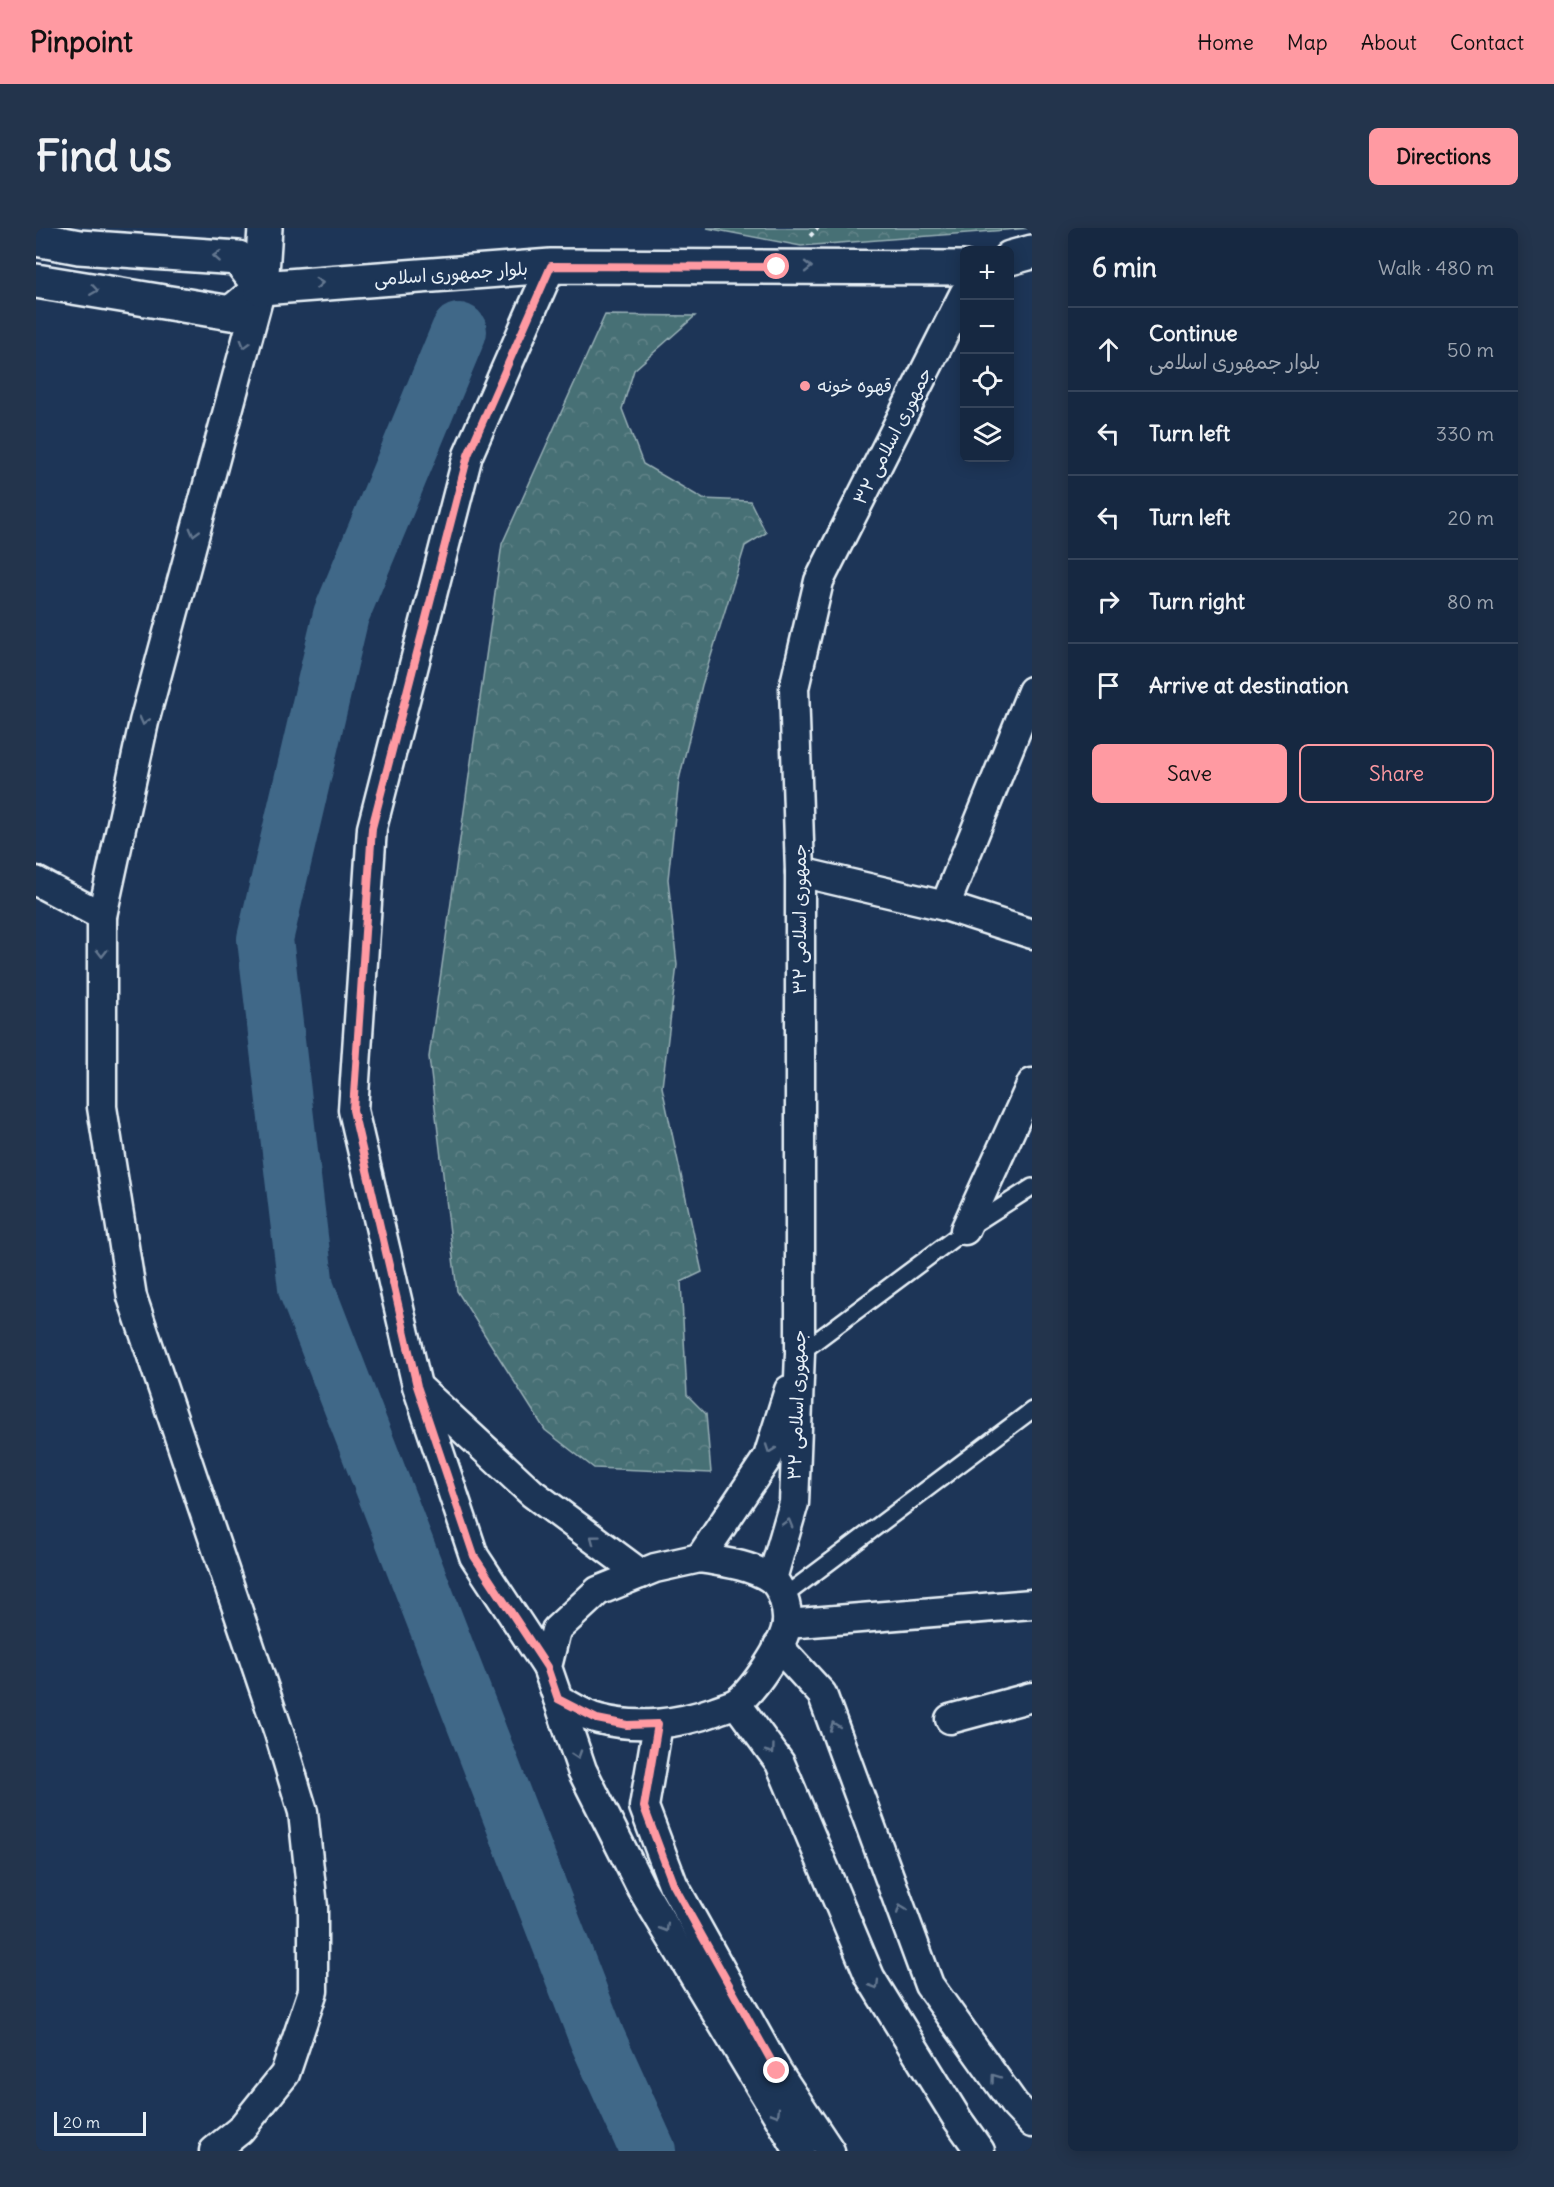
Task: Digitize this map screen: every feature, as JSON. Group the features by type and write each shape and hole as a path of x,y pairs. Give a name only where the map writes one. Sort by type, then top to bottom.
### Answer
{"main road":[{"path":"36,281 231,313 261,288 265,228"},
{"path":"36,239 79,247 238,258 261,288"},
{"path":"1014,257 1032,252"},
{"name":"بلوار جمهوری اسلامی","path":"261,288 551,266 960,268"}],"street":[{"path":"551,266 468,455 372,828 353,1110 417,1386 474,1556 547,1667 582,1770 642,1889 799,2151"},
{"path":"214,2151 240,2130 285,2074 313,1991 314,1907 303,1812 279,1733 132,1297 102,1107 102,916 144,722 261,288"},
{"name":"جمهوری اسلامی ۳۲","path":"780,1612 794,1503 800,1353 800,872 794,688 819,581 961,300"},
{"path":"945,906 1032,691"},
{"path":"800,872 945,906 1032,934"},
{"path":"36,881 102,916"},
{"path":"965,1230 1032,1083"},
{"path":"700,1558 768,1458 800,1353"},
{"path":"417,1386 532,1493 640,1574"},
{"path":"547,1667 556,1630 598,1591 664,1566 700,1558 747,1568 780,1612 822,1694 928,1985 1014,2104 1032,2123"},
{"path":"780,1612 1032,1604"},
{"path":"558,1699 597,1719 627,1725 658,1724 692,1719 736,1703 759,1680 780,1612"},
{"path":"950,1719 1032,1697"},
{"path":"736,1703 780,1763 870,1977 958,2120 980,2151"},
{"path":"658,1724 644,1807 673,1884 777,2071 830,2151"}],"lane":[{"path":"800,1353 965,1230 1032,1187"},
{"path":"780,1612 1032,1410"}],"green space":[{"path":"707,228 1031,228 801,246"},
{"path":"605,315 695,316 634,370 622,409 643,464 703,499 750,501 766,533 745,546 702,685 679,780 668,879 677,965 662,1087 702,1272 681,1282 687,1395 706,1414 711,1473 594,1468 545,1430 457,1291 429,1057 502,544"}],"waterway":[{"path":"459,331 341,615 265,939 306,1288 597,2038 648,2151"}],"place":[{"name":"قهوه خونه","path":"805,386"}],"route":[{"path":"777,267 551,266 468,455 372,828 353,1110 417,1386 474,1556 547,1667 558,1699 597,1719 627,1725 658,1724 644,1807 673,1884 777,2071"}]}
